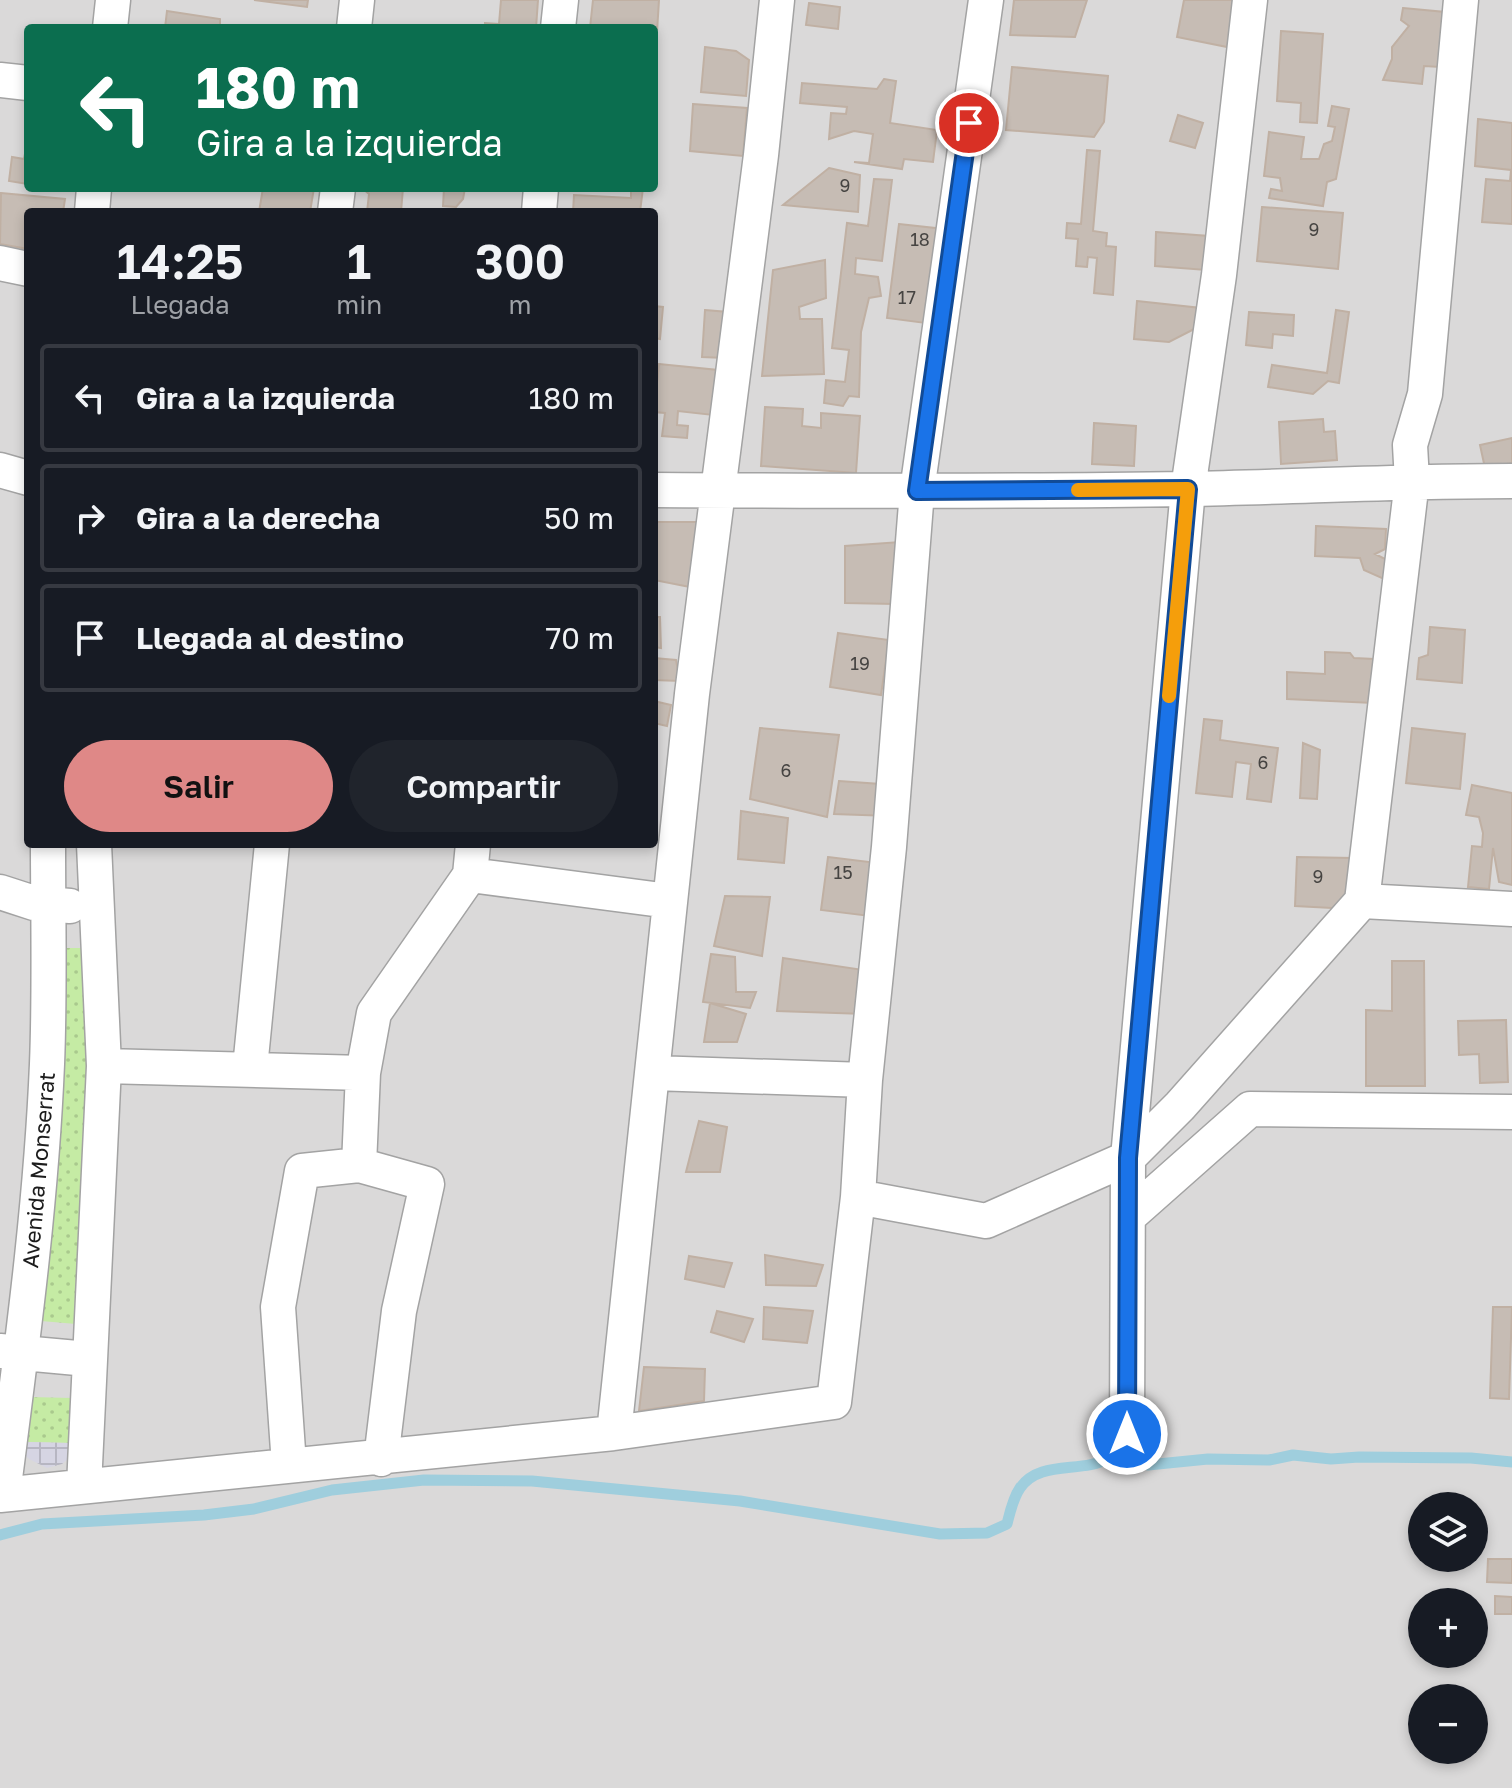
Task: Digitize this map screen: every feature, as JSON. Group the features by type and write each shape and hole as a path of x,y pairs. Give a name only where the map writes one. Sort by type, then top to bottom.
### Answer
{"street":[{"path":"110,24 113,0"},
{"path":"354,24 357,0"},
{"path":"558,24 561,0"},
{"path":"614,1433 669,901 716,490 761,155 777,0"},
{"path":"1,1494 289,1465 381,1459 614,1433 834,1402 858,1197 865,1080 889,847 917,491 986,0"},
{"path":"1127,1434 1128,1158 1188,489 1219,275 1250,0"},
{"path":"858,1197 986,1221 1128,1158 1180,1106 1362,901 1412,481 1410,445 1425,394 1461,0"},
{"path":"0,80 24,83"},
{"path":"0,263 24,268"},
{"path":"0,470 24,477"},
{"path":"658,490 1188,489 1412,481 1512,481"},
{"name":"Avenida Monserrat","path":"1,1494 10,1352 45,1109 48,848"},
{"path":"84,1486 104,1066 94,848"},
{"path":"250,1068 272,848"},
{"path":"359,1165 363,1073 374,1013 471,859 669,901"},
{"path":"0,892 48,905 97,907"},
{"path":"1362,901 1512,909"},
{"path":"104,1066 363,1073"},
{"path":"653,1073 865,1080"},
{"path":"1128,1217 1250,1109 1512,1112"},
{"path":"289,1465 278,1307 302,1171 359,1165 427,1184 399,1311 381,1459"},
{"path":"10,1352 88,1359"}],"shaded area":[{"path":"0,0 1512,0 1512,1788 0,1788"},
{"path":"26,1442 71,1443 69,1458 62,1464 47,1468 24,1454"}],"green space":[{"path":"64,948 83,948 88,1073 76,1324 41,1321 58,1179"},
{"path":"30,1397 72,1398 71,1443 26,1442"}],"building":[{"path":"254,0 308,0 307,7"},
{"path":"501,0 538,0 536,24 499,24"},
{"path":"593,0 659,0 658,24 590,24"},
{"path":"1014,0 1087,0 1075,37 1010,35"},
{"path":"1184,0 1237,0 1227,47 1177,37"},
{"path":"809,3 840,7 838,29 806,25"},
{"path":"1403,8 1445,12 1440,67 1424,66 1422,84 1383,80 1392,59 1392,47 1409,26 1401,20"},
{"path":"167,11 220,19 220,24 165,24"},
{"path":"1281,31 1323,34 1317,123 1300,122 1301,103 1277,101"},
{"path":"705,47 736,51 749,60 746,96 701,92"},
{"path":"1012,67 1108,76 1104,122 1094,137 1006,130"},
{"path":"884,79 896,81 890,123 937,130 933,162 904,159 902,169 854,162 869,163 873,134 854,131 829,139 831,113 846,114 847,107 800,103 802,83 877,89"},
{"path":"693,104 747,108 743,156 690,151"},
{"path":"1332,106 1349,109 1336,179 1327,182 1323,206 1269,198 1271,189 1282,191 1280,178 1264,176 1269,132 1304,137 1301,159 1319,159 1324,144 1332,141 1335,127 1328,126"},
{"path":"1178,115 1203,123 1195,148 1170,141"},
{"path":"1478,119 1512,123 1512,224 1482,222 1486,179 1510,181 1511,170 1475,166"},
{"path":"1087,150 1100,151 1093,231 1107,233 1106,246 1116,247 1113,295 1094,293 1097,258 1088,257 1087,267 1076,266 1078,239 1066,238 1067,223 1081,224"},
{"path":"12,157 24,159 24,183 9,181"},
{"path":"829,168 860,175 858,212 783,205"},
{"path":"874,179 892,180 882,261 856,258 855,274 878,277 881,296 869,298 861,332 859,397 849,396 843,406 824,403 826,380 845,382 849,350 832,348 847,223 868,226"},
{"path":"262,192 313,192 311,208 260,208"},
{"path":"367,192 403,192 401,208 367,208"},
{"path":"444,192 464,192 456,207 443,206"},
{"path":"631,192 642,192 640,208 573,208 574,195 631,198"},
{"path":"1,193 65,199 64,208 24,208 24,248 0,244"},
{"path":"1262,207 1343,213 1338,269 1257,261"},
{"path":"899,224 944,229 933,324 887,318"},
{"path":"1156,232 1209,236 1206,270 1155,266"},
{"path":"825,260 826,298 799,307 800,319 822,319 824,374 762,376 773,270"},
{"path":"1137,301 1201,308 1200,326 1169,342 1134,339"},
{"path":"658,306 663,307 658,339"},
{"path":"705,310 728,312 725,358 702,357"},
{"path":"1336,310 1349,312 1339,383 1328,381 1313,394 1268,387 1272,365 1327,373"},
{"path":"1249,312 1294,315 1293,336 1273,334 1272,348 1246,345"},
{"path":"659,364 718,370 713,415 678,411 677,425 688,426 687,438 662,436 665,413 658,412"},
{"path":"765,407 803,409 802,426 821,428 821,413 860,416 856,473 761,466"},
{"path":"1323,419 1324,432 1335,431 1337,460 1281,464 1279,422"},
{"path":"1094,423 1136,426 1134,466 1092,464"},
{"path":"1512,438 1512,463 1485,468 1480,445"},
{"path":"658,522 698,522 690,587 658,581"},
{"path":"1316,526 1386,529 1385,549 1375,554 1391,562 1384,579 1364,570 1360,558 1315,556"},
{"path":"900,542 895,604 845,603 845,546"},
{"path":"658,617 660,617 661,648 658,648"},
{"path":"1430,627 1465,630 1462,683 1417,679 1419,658 1428,655"},
{"path":"838,633 889,640 881,695 830,687"},
{"path":"1325,652 1350,653 1354,658 1374,659 1373,703 1287,699 1287,672 1325,674"},
{"path":"658,658 676,660 680,681 658,680"},
{"path":"658,702 671,705 667,726 658,724"},
{"path":"1204,719 1222,721 1220,740 1278,748 1271,802 1247,799 1251,764 1236,762 1232,797 1196,793"},
{"path":"760,728 839,735 827,817 750,799"},
{"path":"1412,728 1465,734 1460,789 1406,783"},
{"path":"1303,743 1320,750 1317,799 1300,798"},
{"path":"839,781 894,785 890,816 834,814"},
{"path":"1472,785 1512,793 1512,885 1499,882 1493,848 1489,889 1468,887 1472,846 1482,847 1483,833 1479,817 1466,815"},
{"path":"741,811 788,818 784,863 738,859"},
{"path":"828,857 886,864 878,917 821,910"},
{"path":"1297,857 1353,858 1351,909 1295,906"},
{"path":"725,896 770,897 762,956 714,946"},
{"path":"711,954 735,957 736,992 756,992 750,1008 703,1002"},
{"path":"783,958 870,971 865,1014 777,1011"},
{"path":"1392,961 1424,961 1425,1086 1366,1086 1366,1010 1392,1011"},
{"path":"710,1003 746,1014 737,1042 704,1042"},
{"path":"1506,1020 1508,1082 1480,1083 1479,1054 1459,1055 1458,1021"},
{"path":"699,1121 727,1127 720,1172 686,1172"},
{"path":"765,1255 823,1265 816,1286 766,1285"},
{"path":"689,1256 732,1263 724,1287 685,1279"},
{"path":"764,1307 813,1311 807,1343 763,1339"},
{"path":"1493,1307 1512,1307 1509,1399 1490,1398"},
{"path":"717,1311 753,1319 744,1342 711,1332"},
{"path":"644,1367 705,1369 704,1401 639,1411"},
{"path":"1488,1559 1512,1559 1512,1583 1487,1582"},
{"path":"1495,1596 1512,1597 1512,1614 1495,1614"}],"waterway":[{"path":"0,1535 42,1524 204,1515 254,1509 332,1490 424,1480 532,1481 740,1501 940,1534 987,1533 1007,1524 1015,1496 1028,1479 1050,1470 1098,1463 1111,1457 1124,1445 1133,1447 1137,1456 1148,1465 1208,1459 1269,1460 1293,1455 1331,1459 1471,1458 1512,1462"}],"slow traffic":[{"path":"1078,490 1188,489 1169,696"}],"route":[{"path":"969,123 917,491 1188,489 1128,1158 1127,1434"}]}
